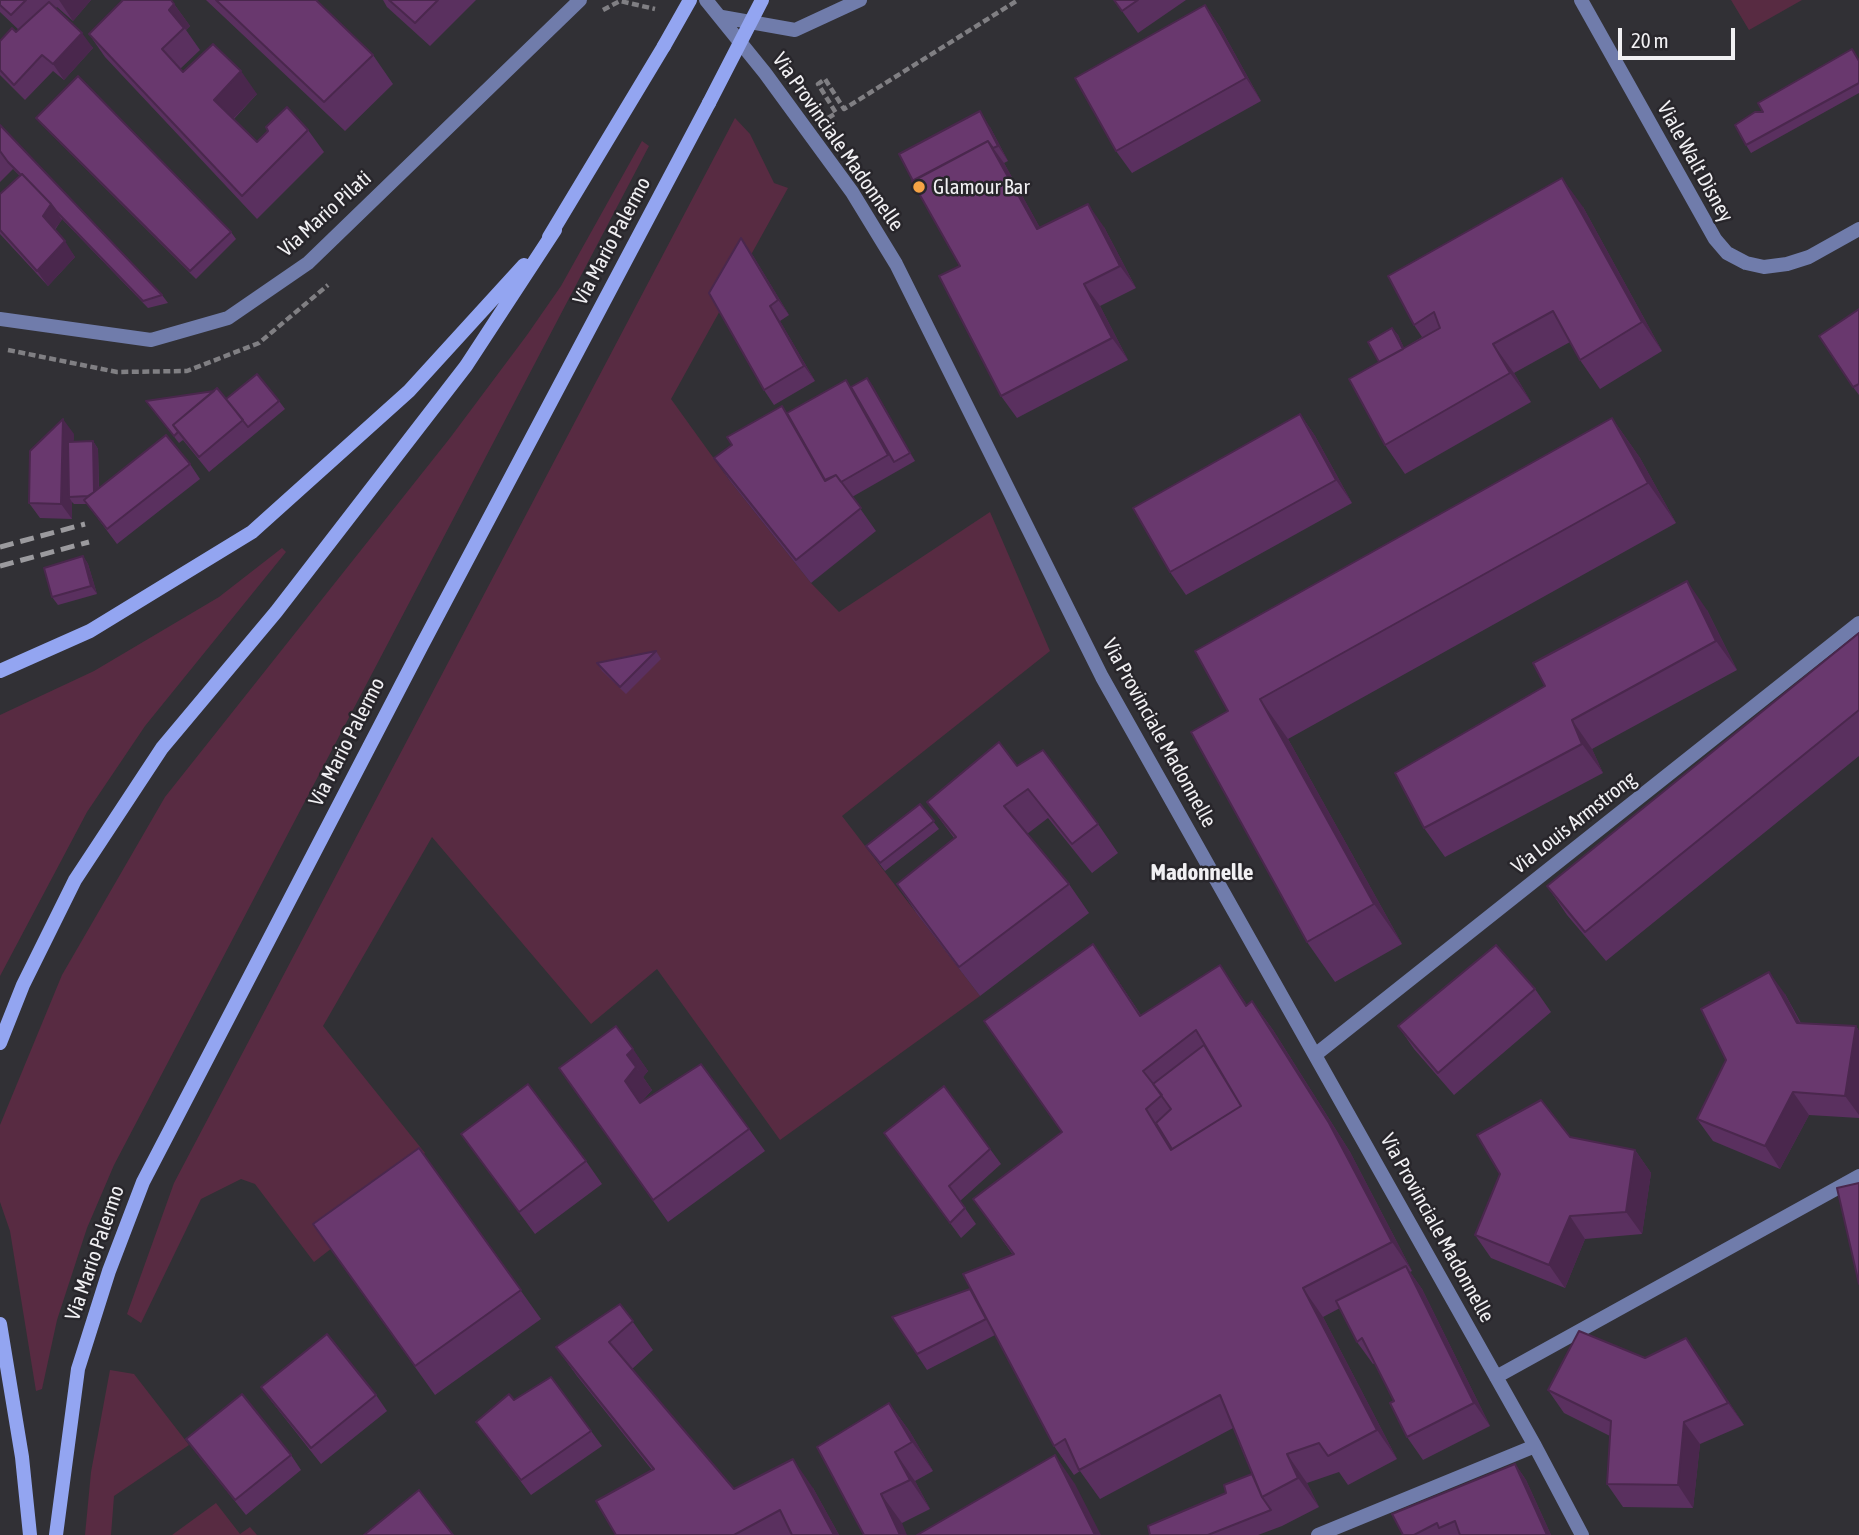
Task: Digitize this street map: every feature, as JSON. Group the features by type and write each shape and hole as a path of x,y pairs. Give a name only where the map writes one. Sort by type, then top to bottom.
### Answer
{"street":[{"name":"Via Mario Pilati","path":"0,319 151,340 228,318 308,263 580,0"},
{"path":"0,1043 23,985 75,880 162,748 276,612 466,366 555,230 690,0"},
{"name":"Via Provinciale Madonnelle","path":"706,0 722,17 852,192 896,264 1102,677 1535,1446 1582,1535"},
{"name":"Via Mario Palermo","path":"55,1535 78,1370 108,1271 143,1182 408,671 762,0"},
{"path":"722,17 795,30 860,0"},
{"name":"Viale Walt Disney","path":"1581,0 1715,239 1727,253 1745,263 1764,267 1787,264 1809,257 1859,229"},
{"path":"0,671 90,631 252,533 410,391 555,230"},
{"name":"Via Louis Armstrong","path":"1315,1055 1859,623"},
{"path":"1496,1377 1859,1176"},
{"path":"0,1324 22,1457 30,1535"},
{"path":"1318,1535 1535,1446"}],"path":[{"path":"825,120 836,113 818,84 825,79 844,109 1018,0"}],"shaded area":[{"path":"1731,0 1802,0 1749,30"},
{"path":"735,118 750,134 774,183 788,188 671,399 730,481 811,583 839,612 990,512 1050,651 842,816 980,996 780,1140 657,969 591,1024 432,837 323,1026 425,1153 377,1195 386,1206 314,1262 255,1184 241,1179 201,1199 141,1323 127,1314 174,1183"},
{"path":"642,141 649,146 114,1165 87,1228 57,1320 42,1389 36,1391 10,1231 0,1202 0,1125 62,975 165,797 450,438 527,335 561,286"},
{"path":"282,548 286,552 145,726 87,812 0,976 0,715 94,671 219,597"},
{"path":"110,1370 134,1374 189,1445 114,1496 111,1535 85,1535 91,1472"},
{"path":"216,1503 240,1534 250,1527 257,1535 172,1535"}],"building":[{"path":"0,0 26,0 11,15 0,5"},
{"path":"123,0 171,0 174,4 169,10 184,28 162,49 183,72 213,44 241,71 214,100 257,142 268,131 266,127 287,107 308,130 242,196 89,34"},
{"path":"216,0 316,0 373,55 324,102"},
{"path":"389,0 438,0 415,23"},
{"path":"1114,0 1138,0 1122,11"},
{"path":"49,2 82,33 53,64 42,55 14,85 0,70 0,41 12,28 16,32"},
{"path":"1205,5 1246,78 1116,151 1075,78"},
{"path":"1852,49 1859,61 1859,83 1746,145 1735,125 1755,112 1763,112 1758,103"},
{"path":"78,76 231,232 190,271 36,118"},
{"path":"980,111 998,146 993,148 988,141 913,181 899,154"},
{"path":"0,125 162,295 143,301 8,162 0,151"},
{"path":"988,141 1037,229 1088,204 1120,266 1084,284 1112,338 1001,396 939,276 960,266 912,181"},
{"path":"22,174 51,204 43,216 65,241 37,271 0,230 0,194"},
{"path":"1562,178 1642,322 1580,360 1553,311 1493,344 1510,373 1385,445 1349,379 1440,328 1434,312 1414,325 1388,276"},
{"path":"741,238 778,300 770,306 804,366 764,390 709,293"},
{"path":"1859,309 1859,384 1853,387 1819,336"},
{"path":"1392,328 1403,349 1379,362 1368,342"},
{"path":"257,374 279,401 248,427 226,399"},
{"path":"867,378 910,453 894,462 851,387"},
{"path":"846,380 888,455 841,482 836,475 825,480 787,413"},
{"path":"217,388 243,420 199,457 173,425"},
{"path":"214,391 173,425 178,432 174,436 146,401"},
{"path":"782,406 825,481 836,475 861,508 796,560 714,458 732,445 727,437"},
{"path":"1300,414 1336,480 1170,572 1133,508"},
{"path":"1612,418 1648,483 1260,699 1374,904 1307,942 1191,732 1228,711 1195,651"},
{"path":"63,419 61,504 29,503 30,451"},
{"path":"166,435 190,464 107,529 84,500"},
{"path":"93,441 94,492 88,496 69,497 68,442"},
{"path":"83,556 91,586 52,597 44,568"},
{"path":"1687,581 1716,641 1572,720 1582,744 1424,828 1395,773 1545,686 1533,663"},
{"path":"1859,633 1859,710 1585,932 1547,886"},
{"path":"656,651 620,687 597,663"},
{"path":"999,742 1017,766 1043,750 1098,824 1072,844 1028,789 1004,806 1069,884 959,967 897,884 956,837 927,802"},
{"path":"920,804 934,821 880,863 866,846"},
{"path":"1093,944 1140,1016 1220,965 1246,1006 1252,1001 1329,1123 1392,1242 1303,1288 1377,1430 1328,1456 1319,1443 1287,1454 1298,1478 1262,1497 1220,1395 1079,1470 1065,1439 1054,1446 963,1274 1014,1254 973,1199 1062,1132 984,1021","holes":["1196,1030 1241,1106 1171,1150 1146,1109 1162,1095 1143,1071"]},
{"path":"1496,945 1535,989 1438,1073 1398,1026"},
{"path":"1769,972 1797,1023 1856,1026 1845,1096 1793,1092 1765,1146 1697,1119 1726,1060 1701,1009"},
{"path":"616,1026 633,1049 627,1055 636,1067 625,1081 640,1103 701,1064 749,1129 653,1200 559,1068"},
{"path":"1204,1045 1241,1106 1172,1149 1156,1123 1171,1109 1153,1084"},
{"path":"528,1084 586,1161 519,1212 461,1134"},
{"path":"944,1086 990,1149 949,1186 965,1208 950,1223 884,1133"},
{"path":"1541,1100 1570,1137 1635,1150 1626,1212 1570,1216 1549,1265 1475,1235 1500,1174 1477,1135"},
{"path":"419,1148 521,1290 415,1366 313,1224"},
{"path":"1859,1183 1859,1284 1837,1188"},
{"path":"1406,1266 1474,1403 1407,1437 1390,1403 1394,1401 1362,1338 1357,1342 1336,1301"},
{"path":"970,1289 986,1319 917,1354 892,1317"},
{"path":"620,1304 633,1321 609,1342 734,1489 793,1459 834,1535 792,1535 780,1510 734,1535 616,1535 596,1501 654,1469 556,1347"},
{"path":"1579,1331 1645,1358 1686,1338 1728,1403 1684,1422 1678,1485 1607,1484 1611,1421 1548,1390"},
{"path":"327,1334 376,1395 311,1448 261,1387"},
{"path":"551,1377 591,1431 521,1480 476,1422 509,1394 514,1400"},
{"path":"242,1394 291,1455 235,1500 186,1439"},
{"path":"889,1403 912,1442 895,1452 910,1480 881,1494 900,1535 864,1535 817,1447"},
{"path":"1055,1455 1095,1535 917,1535"},
{"path":"1515,1464 1547,1535 1460,1535 1455,1521 1439,1528 1437,1523 1414,1535 1403,1535 1392,1514"},
{"path":"1252,1474 1271,1510 1208,1535 1150,1535 1148,1526 1226,1493 1224,1485"},
{"path":"419,1490 453,1535 364,1535"}],"railway":[{"path":"0,547 85,524"},
{"path":"0,566 89,542"}],"place":[{"name":"Glamour Bar","path":"919,187"}],"district":[{"name":"Madonnelle","path":"1202,873"}]}
